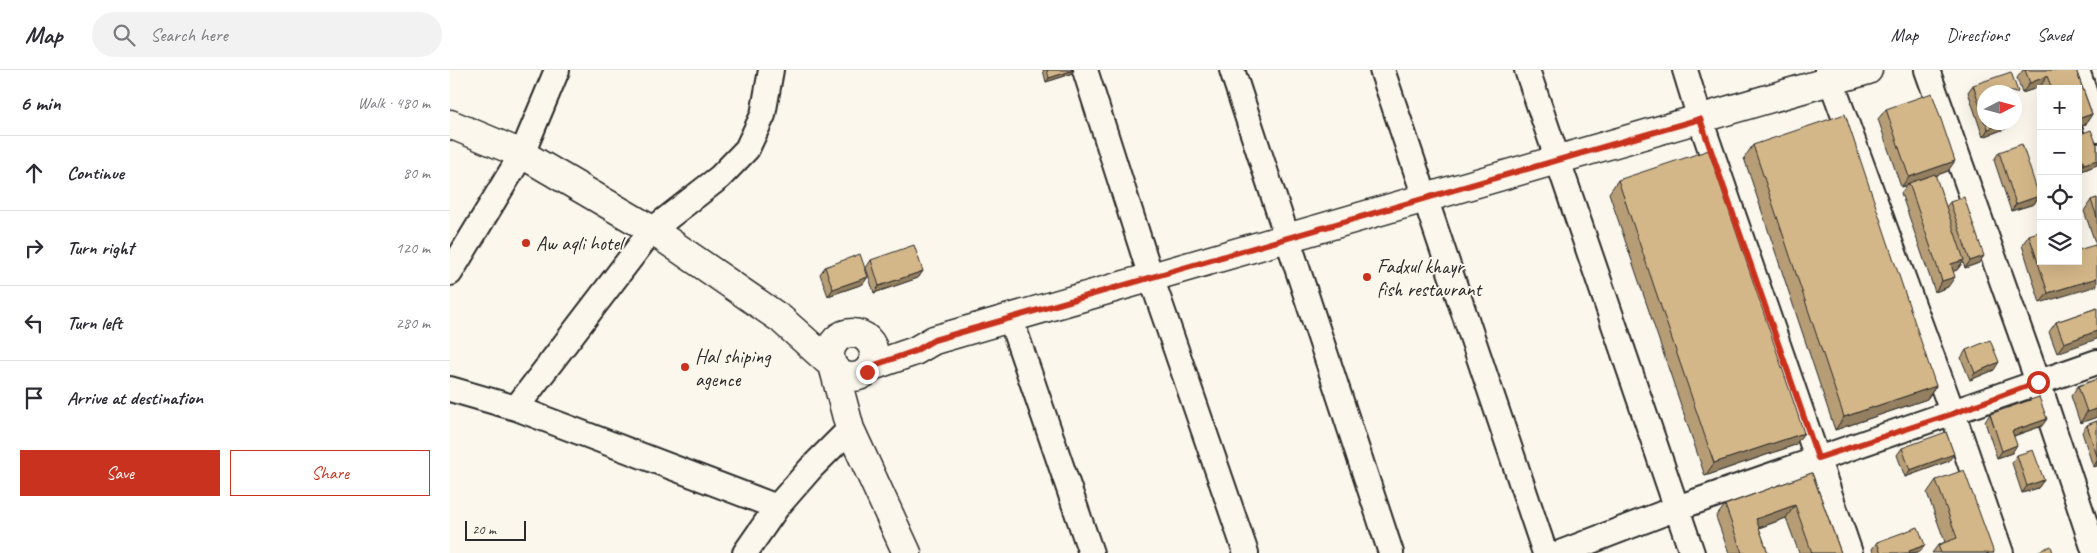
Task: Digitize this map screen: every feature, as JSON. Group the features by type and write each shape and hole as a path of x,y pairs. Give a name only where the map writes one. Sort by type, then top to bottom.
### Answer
{"street":[{"path":"450,272 522,154 557,70"},
{"path":"516,408 652,230 720,177 747,149 763,115 771,70"},
{"path":"1085,70 1151,277 1246,553"},
{"path":"1232,70 1391,553"},
{"path":"1382,70 1545,553"},
{"path":"1527,70 1556,160 1692,553"},
{"path":"1685,70 1700,119 1850,553"},
{"path":"450,124 522,154 652,230 781,319 840,374 854,378 870,369 915,351 934,340 1700,119 1829,75 1868,70"},
{"path":"1927,70 2038,382 2095,553"},
{"path":"2077,70 2097,130"},
{"path":"1829,75 2001,553"},
{"path":"1010,317 1091,553"},
{"path":"781,319 814,328 856,335 934,340"},
{"path":"745,553 777,507 811,468 850,429 875,354 870,342 856,335 834,341 829,355 850,429 906,553"},
{"path":"1560,553 1677,508 1818,458 1952,414 2097,362"},
{"path":"450,388 516,408 777,507"}],"building":[{"path":"1047,70 1074,70 1049,78"},
{"path":"2025,70 2076,70 2081,85 2050,85 2047,76 2030,83"},
{"path":"2011,72 2016,85 1977,85 1977,97 1973,85"},
{"path":"2082,86 2092,114 2082,118"},
{"path":"1932,93 1955,161 1909,177 1886,109"},
{"path":"1845,114 1936,386 1844,417 1753,145"},
{"path":"2091,130 2097,145 2097,160 2084,164 2082,159 2082,133"},
{"path":"2022,144 2037,190 2037,197 2016,204 1999,152"},
{"path":"1709,150 1804,433 1714,463 1618,180"},
{"path":"1935,174 1964,260 1951,264 1955,277 1942,281 1909,183"},
{"path":"1964,197 1984,256 1970,261 1950,202"},
{"path":"2097,198 2097,217 2091,200"},
{"path":"2037,232 2037,259 2029,235"},
{"path":"914,245 923,271 879,286 871,260"},
{"path":"2095,245 2097,251 2097,278 2048,293 2039,265 2082,265 2082,249"},
{"path":"860,254 868,277 833,289 825,267"},
{"path":"2097,308 2097,331 2064,343 2056,322"},
{"path":"1990,340 1999,362 1975,373 1966,350"},
{"path":"2097,379 2097,409 2087,412 2078,386"},
{"path":"2039,397 2047,419 2012,431 2017,445 2002,451 1990,414"},
{"path":"2097,421 2097,456 2087,425"},
{"path":"1946,432 1954,454 1910,470 1902,448"},
{"path":"2033,450 2044,480 2027,486 2017,455"},
{"path":"1964,470 1994,553 1941,553 1938,545 1957,538 1936,480"},
{"path":"1812,473 1841,553 1812,553 1795,505 1756,519 1768,553 1742,553 1725,505"},
{"path":"1918,527 1925,545 1909,551 1910,553 1881,553 1877,542"},
{"path":"2051,546 2053,553 2034,553"}],"place":[{"name":"Aw aqli hotel","path":"526,243"},
{"name":"Fadxul khayr fish restaurant","path":"1367,277"},
{"name":"Hal shiping agence","path":"685,367"}],"route":[{"path":"867,372 872,366 915,351 934,340 1700,119 1818,458 1952,414 2038,382"}]}
